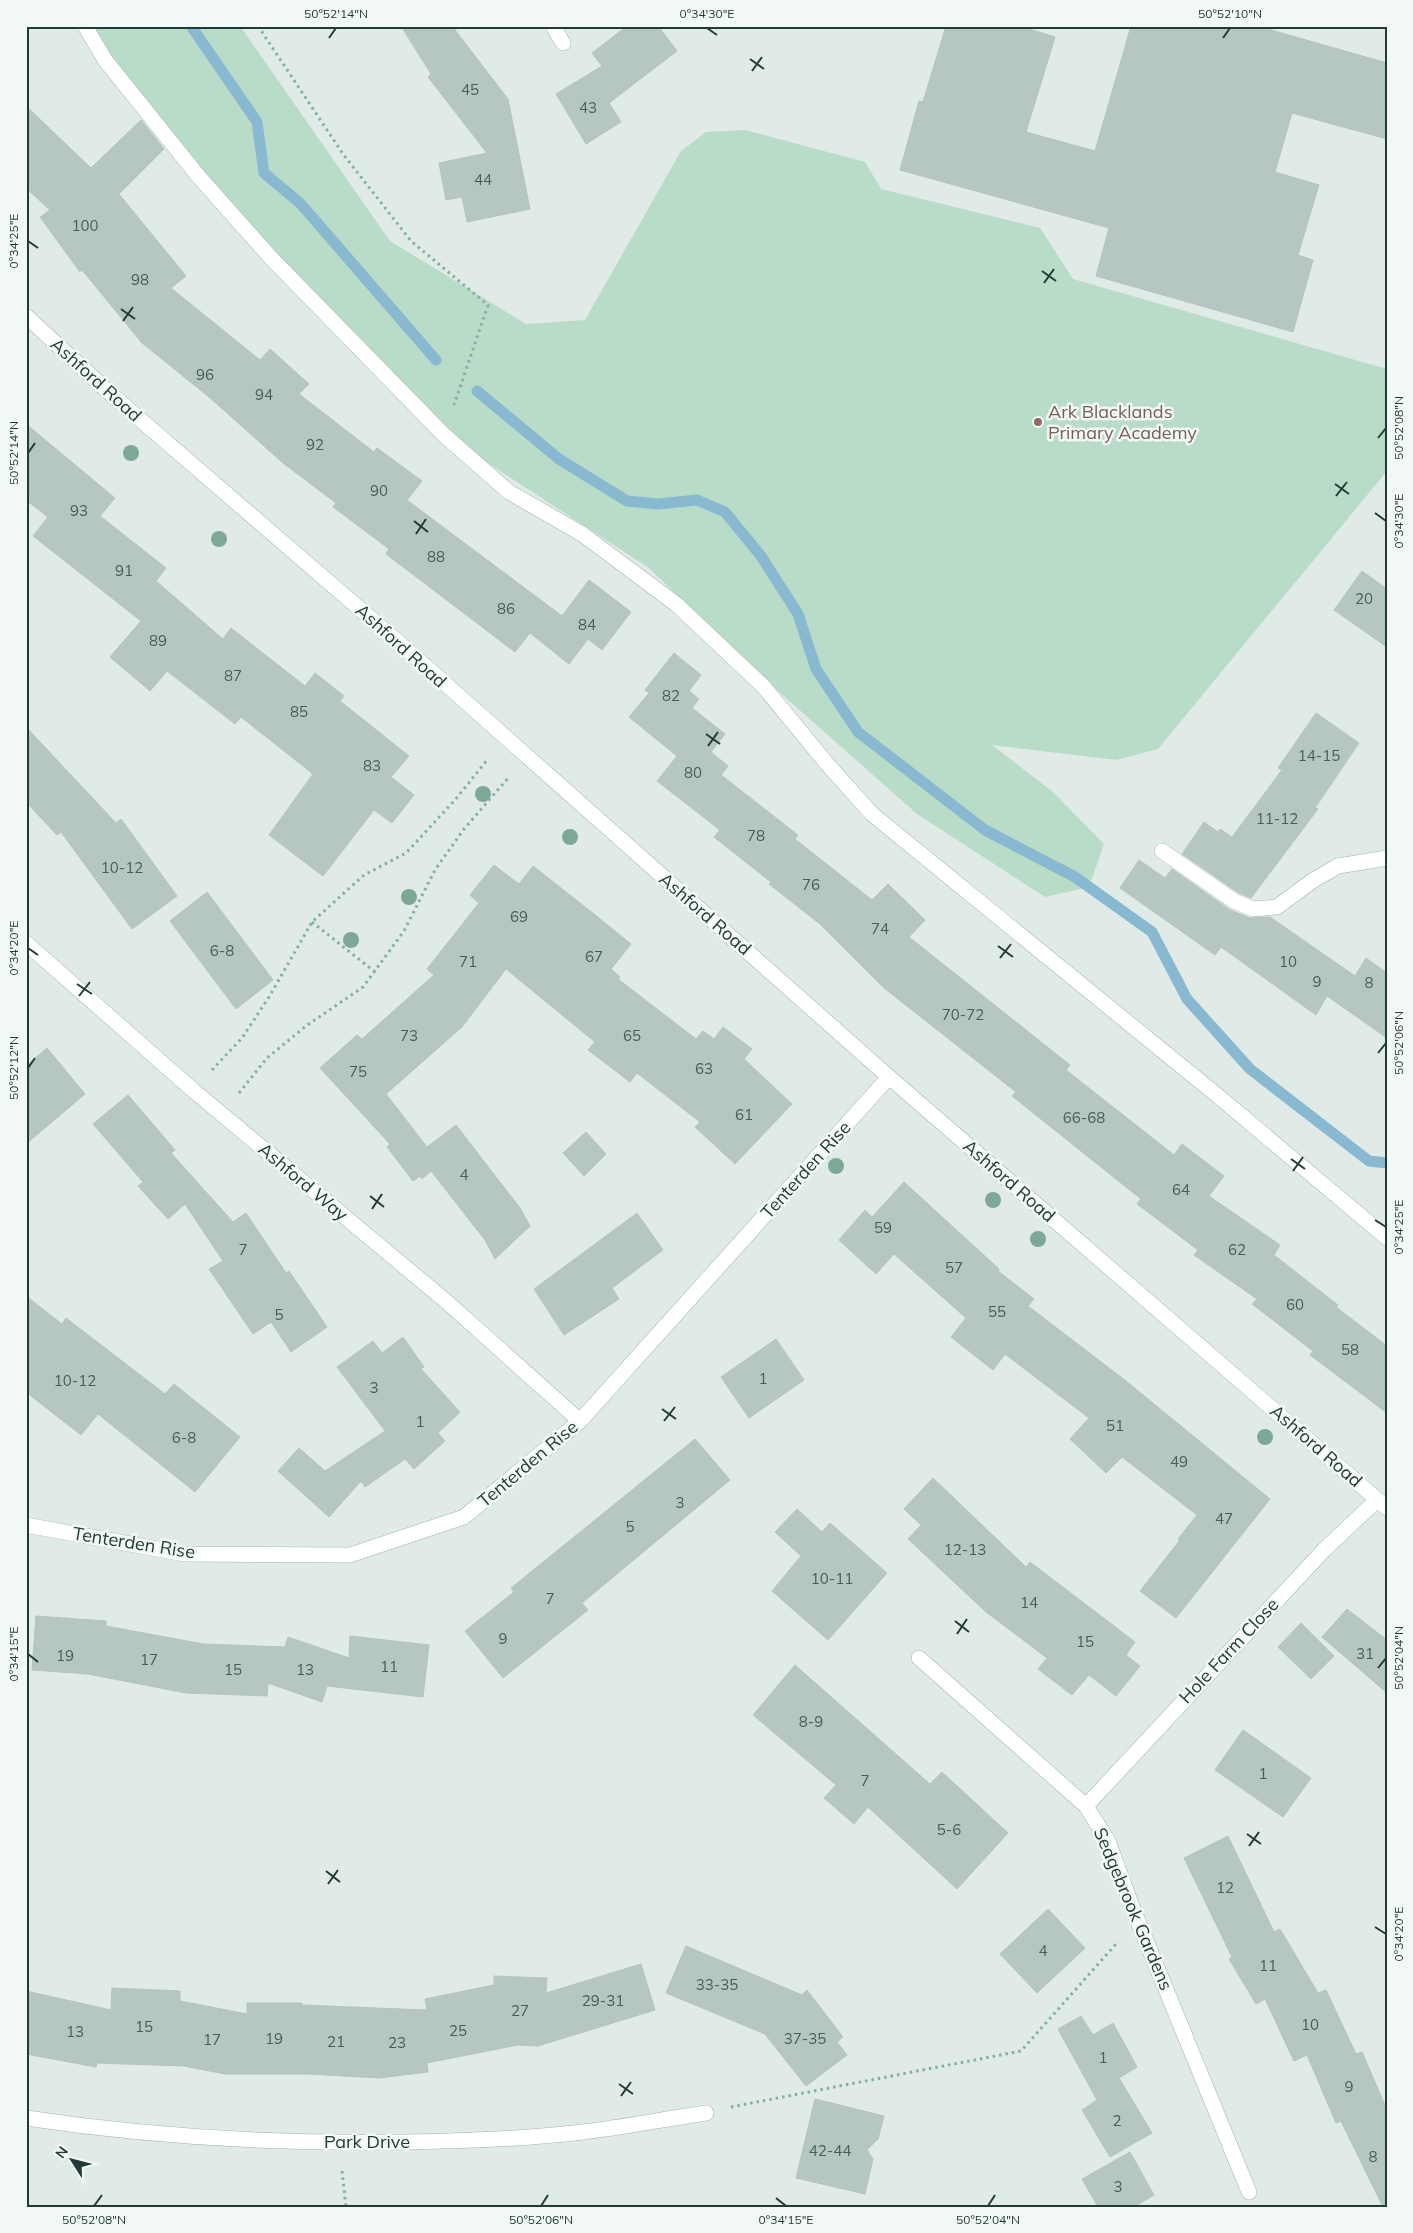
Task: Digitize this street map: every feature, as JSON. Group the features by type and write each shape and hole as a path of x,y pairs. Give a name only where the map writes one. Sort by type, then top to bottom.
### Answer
{"street":[{"path":"85,26 105,60 199,177 271,258 444,435 509,492 582,534 676,604 763,686 828,765 872,814 1218,1096 1387,1238"},
{"path":"553,26 563,44"},
{"name":"Ashford Road","path":"26,316 113,396 231,496 889,1077 1382,1504"},
{"path":"1162,851 1234,901 1253,909 1277,907 1312,881 1338,866 1387,858"},
{"name":"Ashford Way","path":"26,942 194,1091 447,1302 580,1420"},
{"name":"Tenterden Rise","path":"26,1525 184,1554 350,1555 464,1517 580,1420 889,1077"},
{"name":"Hole Farm Close","path":"1086,1806 1324,1550 1382,1504"},
{"name":"Sedgebrook Gardens","path":"919,1658 1086,1806 1108,1841 1133,1909 1249,2192"},
{"name":"Park Drive","path":"26,2118 94,2128 218,2138 339,2143 467,2141 583,2132 706,2113"}],"path":[{"path":"258,26 343,154 411,241 488,305 444,435"},
{"path":"194,1091 242,1038 269,997 312,922 364,875 406,853 455,800 505,738"},
{"path":"221,1114 267,1058 306,1026 363,987 404,931 435,870 464,830 527,757"},
{"path":"312,922 375,972"},
{"path":"706,2113 1022,2050 1114,1950 1133,1909"},
{"path":"339,2143 346,2207"}],"green space":[{"name":"Ark Blacklands Primary Academy","path":"83,26 240,26 390,241 526,324 585,320 681,151 706,132 745,130 865,162 881,189 1040,228 1073,279 1387,369 1387,471 1158,749 1116,760 992,745 1053,792 1104,844 1089,887 1045,897 917,814 759,674 649,568 480,458 326,319"}],"building":[{"path":"401,26 452,26 508,99 530,209 467,222 462,197 446,200 439,163 487,153 428,77 431,74"},
{"path":"627,26 658,26 677,51 609,103 621,122 586,144 556,94 602,66 592,53"},
{"path":"946,26 1019,26 1055,37 1026,132 1095,151 1131,26 1257,26 1387,63 1387,139 1292,113 1275,172 1319,185 1298,255 1313,260 1293,332 1096,276 1109,228 900,170 919,101 923,102"},
{"path":"26,106 91,168 141,120 164,149 119,194 186,276 171,288 260,360 270,349 309,384 299,394 374,452 377,448 422,481 407,500 562,616 589,580 631,612 602,650 588,639 569,664 530,633 515,652 386,554 389,549 333,507 336,503 283,463 209,397 142,343 82,270 80,272 40,217 50,210 26,188"},
{"path":"26,424 115,498 100,516 166,568 156,581 223,639 231,628 305,686 315,673 344,696 340,701 409,756 391,777 414,795 392,823 374,810 323,876 269,835 313,774 241,717 235,724 167,671 150,691 110,657 141,621 33,536 48,517 26,500"},
{"path":"1362,571 1387,589 1387,647 1334,610"},
{"path":"674,653 701,675 689,691 699,699 692,708 725,734 711,752 728,766 721,775 798,835 795,839 872,900 888,884 925,920 909,937 1070,1065 1066,1070 1174,1155 1182,1144 1224,1176 1209,1196 1280,1245 1274,1255 1338,1305 1336,1307 1387,1346 1387,1413 1310,1355 1313,1351 1252,1304 1257,1299 1194,1255 1198,1250 1137,1204 1141,1199 1012,1096 1016,1092 884,988 820,924 714,837 720,830 657,781 677,756 629,717 649,693 645,690"},
{"path":"1316,713 1359,743 1315,808 1318,809 1251,898 1239,893 1182,854 1204,822 1218,832 1220,829 1232,837 1282,770 1278,768"},
{"path":"26,727 116,823 121,819 177,896 132,929 61,832 57,835 26,802"},
{"path":"1139,860 1165,878 1172,869 1230,910 1250,918 1270,917 1355,976 1366,958 1387,973 1387,1038 1327,996 1316,1015 1221,947 1215,955 1120,888"},
{"path":"494,865 519,884 533,866 589,910 631,944 611,969 620,977 618,979 696,1039 703,1031 714,1039 723,1027 752,1049 744,1059 792,1104 735,1164 695,1127 700,1122 637,1073 630,1082 588,1050 595,1042 506,969 462,1027 386,1094 427,1147 456,1125 520,1208 530,1226 495,1259 485,1240 431,1171 422,1179 420,1176 413,1181 387,1147 390,1144 320,1068 357,1035 362,1039 434,975 427,969 479,903 470,895"},
{"path":"207,892 273,980 236,1009 170,921"},
{"path":"47,1048 85,1094 26,1144 26,1066"},
{"path":"128,1095 175,1150 171,1153 233,1222 246,1213 286,1273 289,1271 327,1327 291,1352 271,1322 253,1334 209,1269 223,1261 185,1204 168,1219 138,1186 143,1182 93,1124"},
{"path":"586,1132 606,1154 584,1176 563,1153"},
{"path":"904,1182 999,1269 998,1271 1034,1299 1028,1306 1126,1381 1270,1499 1176,1618 1140,1591 1197,1515 1122,1457 1106,1473 1070,1439 1089,1418 1005,1354 993,1370 951,1337 966,1318 894,1254 876,1274 839,1240 865,1210 872,1217"},
{"path":"637,1213 663,1250 612,1288 619,1299 564,1335 534,1289"},
{"path":"26,1296 62,1324 66,1318 165,1394 174,1384 240,1437 195,1492 98,1414 81,1435 26,1392"},
{"path":"403,1337 424,1367 421,1369 460,1412 438,1433 445,1441 414,1469 405,1459 365,1487 361,1481 329,1517 278,1471 299,1448 325,1471 385,1431 337,1367 373,1341 382,1353"},
{"path":"776,1339 804,1380 749,1418 721,1377"},
{"path":"695,1439 730,1480 582,1603 588,1610 503,1678 465,1631 514,1592 511,1588"},
{"path":"933,1478 1026,1567 1030,1562 1135,1642 1126,1655 1140,1666 1116,1696 1089,1675 1072,1695 1038,1669 1047,1658 986,1612 908,1539 921,1525 904,1509"},
{"path":"797,1509 822,1532 830,1523 887,1573 828,1640 772,1591 801,1556 775,1532"},
{"path":"1347,1609 1387,1640 1387,1693 1322,1637"},
{"path":"36,1616 106,1621 106,1626 203,1644 285,1647 288,1637 349,1658 350,1636 429,1645 423,1697 327,1686 322,1702 268,1683 267,1696 186,1693 88,1674 32,1670"},
{"path":"1301,1623 1334,1656 1311,1679 1278,1647"},
{"path":"795,1665 930,1784 942,1772 1008,1833 957,1889 868,1807 854,1824 824,1798 836,1785 753,1715"},
{"path":"1243,1730 1311,1778 1283,1817 1215,1770"},
{"path":"1228,1836 1274,1932 1280,1929 1318,1993 1326,1990 1356,2054 1362,2052 1387,2110 1387,2207 1383,2207 1341,2121 1336,2123 1307,2055 1294,2061 1265,1999 1256,2004 1229,1959 1232,1957 1184,1858"},
{"path":"1048,1909 1085,1948 1037,1993 1000,1954"},
{"path":"686,1946 802,1995 807,1990 843,2037 837,2042 847,2055 806,2086 765,2034 666,1993"},
{"path":"641,1964 655,2010 538,2046 518,2045 427,2063 428,2072 379,2078 307,2074 225,2074 184,2066 97,2063 96,2067 26,2054 26,1991 111,2010 112,1988 180,1991 180,2001 247,2014 247,2003 302,2003 302,2005 427,2010 425,1999 494,1985 494,1976 547,1978 546,1993"},
{"path":"1081,2016 1093,2035 1113,2023 1137,2067 1119,2078 1152,2133 1110,2157 1082,2110 1097,2100 1058,2029"},
{"path":"815,2099 884,2116 878,2139 867,2150 873,2159 865,2194 796,2178"},
{"path":"1130,2152 1154,2195 1134,2207 1098,2207 1082,2179"}],"waterway":[{"path":"191,26 257,122 264,173 300,203 436,360"},
{"path":"477,391 559,459 627,501 658,504 697,500 725,512 761,556 798,614 816,669 858,732 985,830 1075,877 1152,932 1187,999 1250,1069 1369,1161 1387,1163"}],"place":[{"name":"Ark Blacklands Primary Academy","path":"1038,422"}]}
